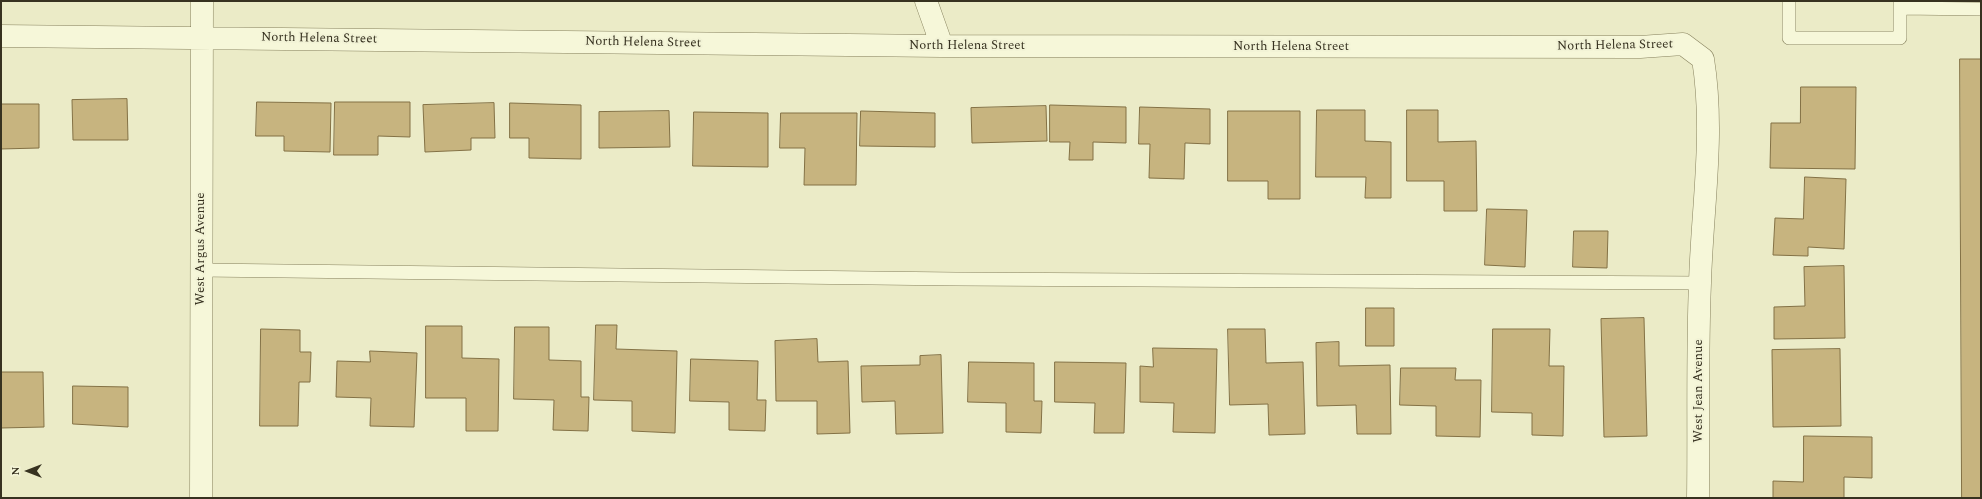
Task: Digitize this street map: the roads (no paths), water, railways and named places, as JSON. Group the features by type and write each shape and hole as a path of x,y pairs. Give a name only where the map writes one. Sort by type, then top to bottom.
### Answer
{"street":[{"name":"West Argus Avenue","path":"201,498 202,1"},
{"path":"926,1 942,46"},
{"name":"North Helena Street","path":"1,36 942,46 1640,48 1683,44 1703,59 1708,90 1708,130 1700,283"},
{"name":"West Jean Avenue","path":"1698,498 1700,283"}],"lane":[{"path":"1789,1 1789,38 1900,38 1900,5 1981,9"},
{"path":"201,270 964,279 1700,283"}]}
